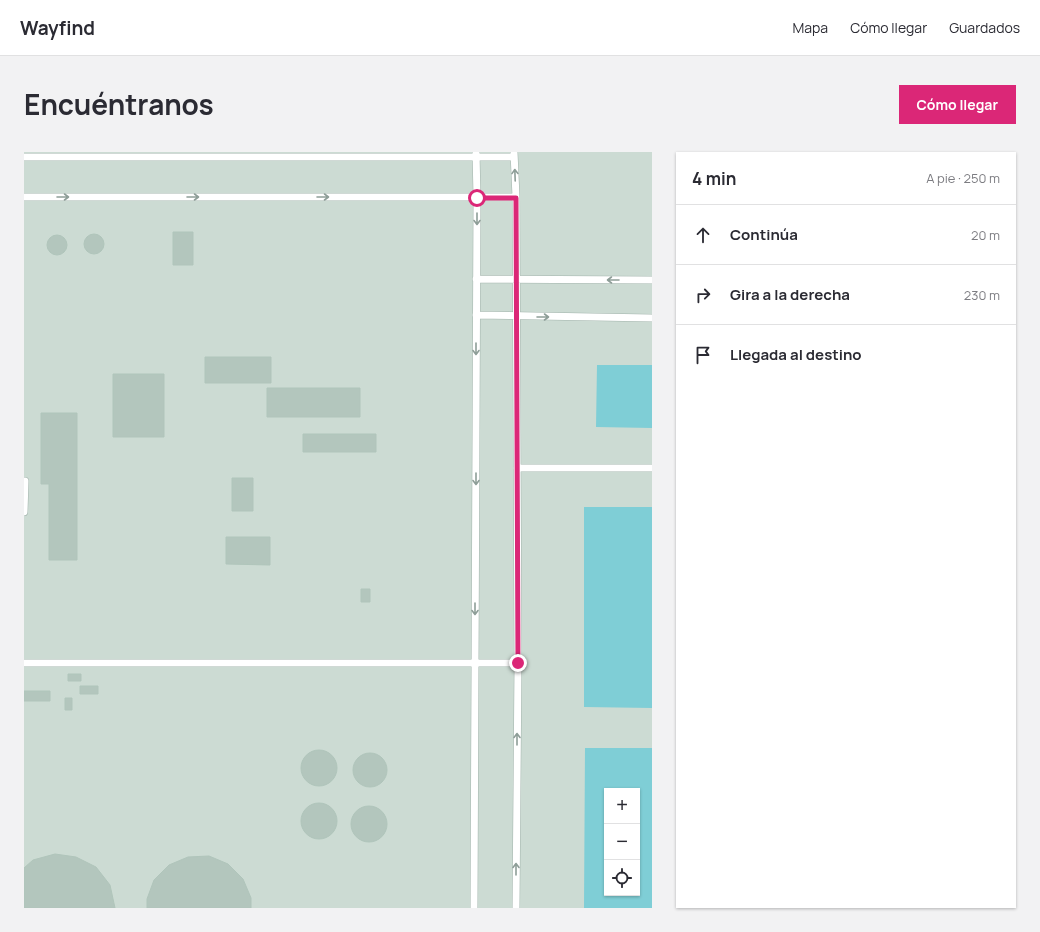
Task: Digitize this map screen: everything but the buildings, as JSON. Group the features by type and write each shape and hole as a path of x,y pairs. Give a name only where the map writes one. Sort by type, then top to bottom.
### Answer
{"lane":[{"path":"474,908 476,154"},
{"path":"24,157 514,154 516,198 518,663 516,908"},
{"path":"24,197 516,198"},
{"path":"476,279 652,280"},
{"path":"476,316 652,318"},
{"path":"517,468 652,468"},
{"path":"24,512 25,481"},
{"path":"24,663 518,663"}],"shaded area":[{"path":"24,152 652,152 652,908 24,908"}],"water":[{"path":"597,365 652,365 652,428 596,427"},
{"path":"584,507 652,507 652,708 584,707"},
{"path":"585,748 652,748 652,908 584,908"}],"route":[{"path":"477,198 516,198 518,663"}]}
